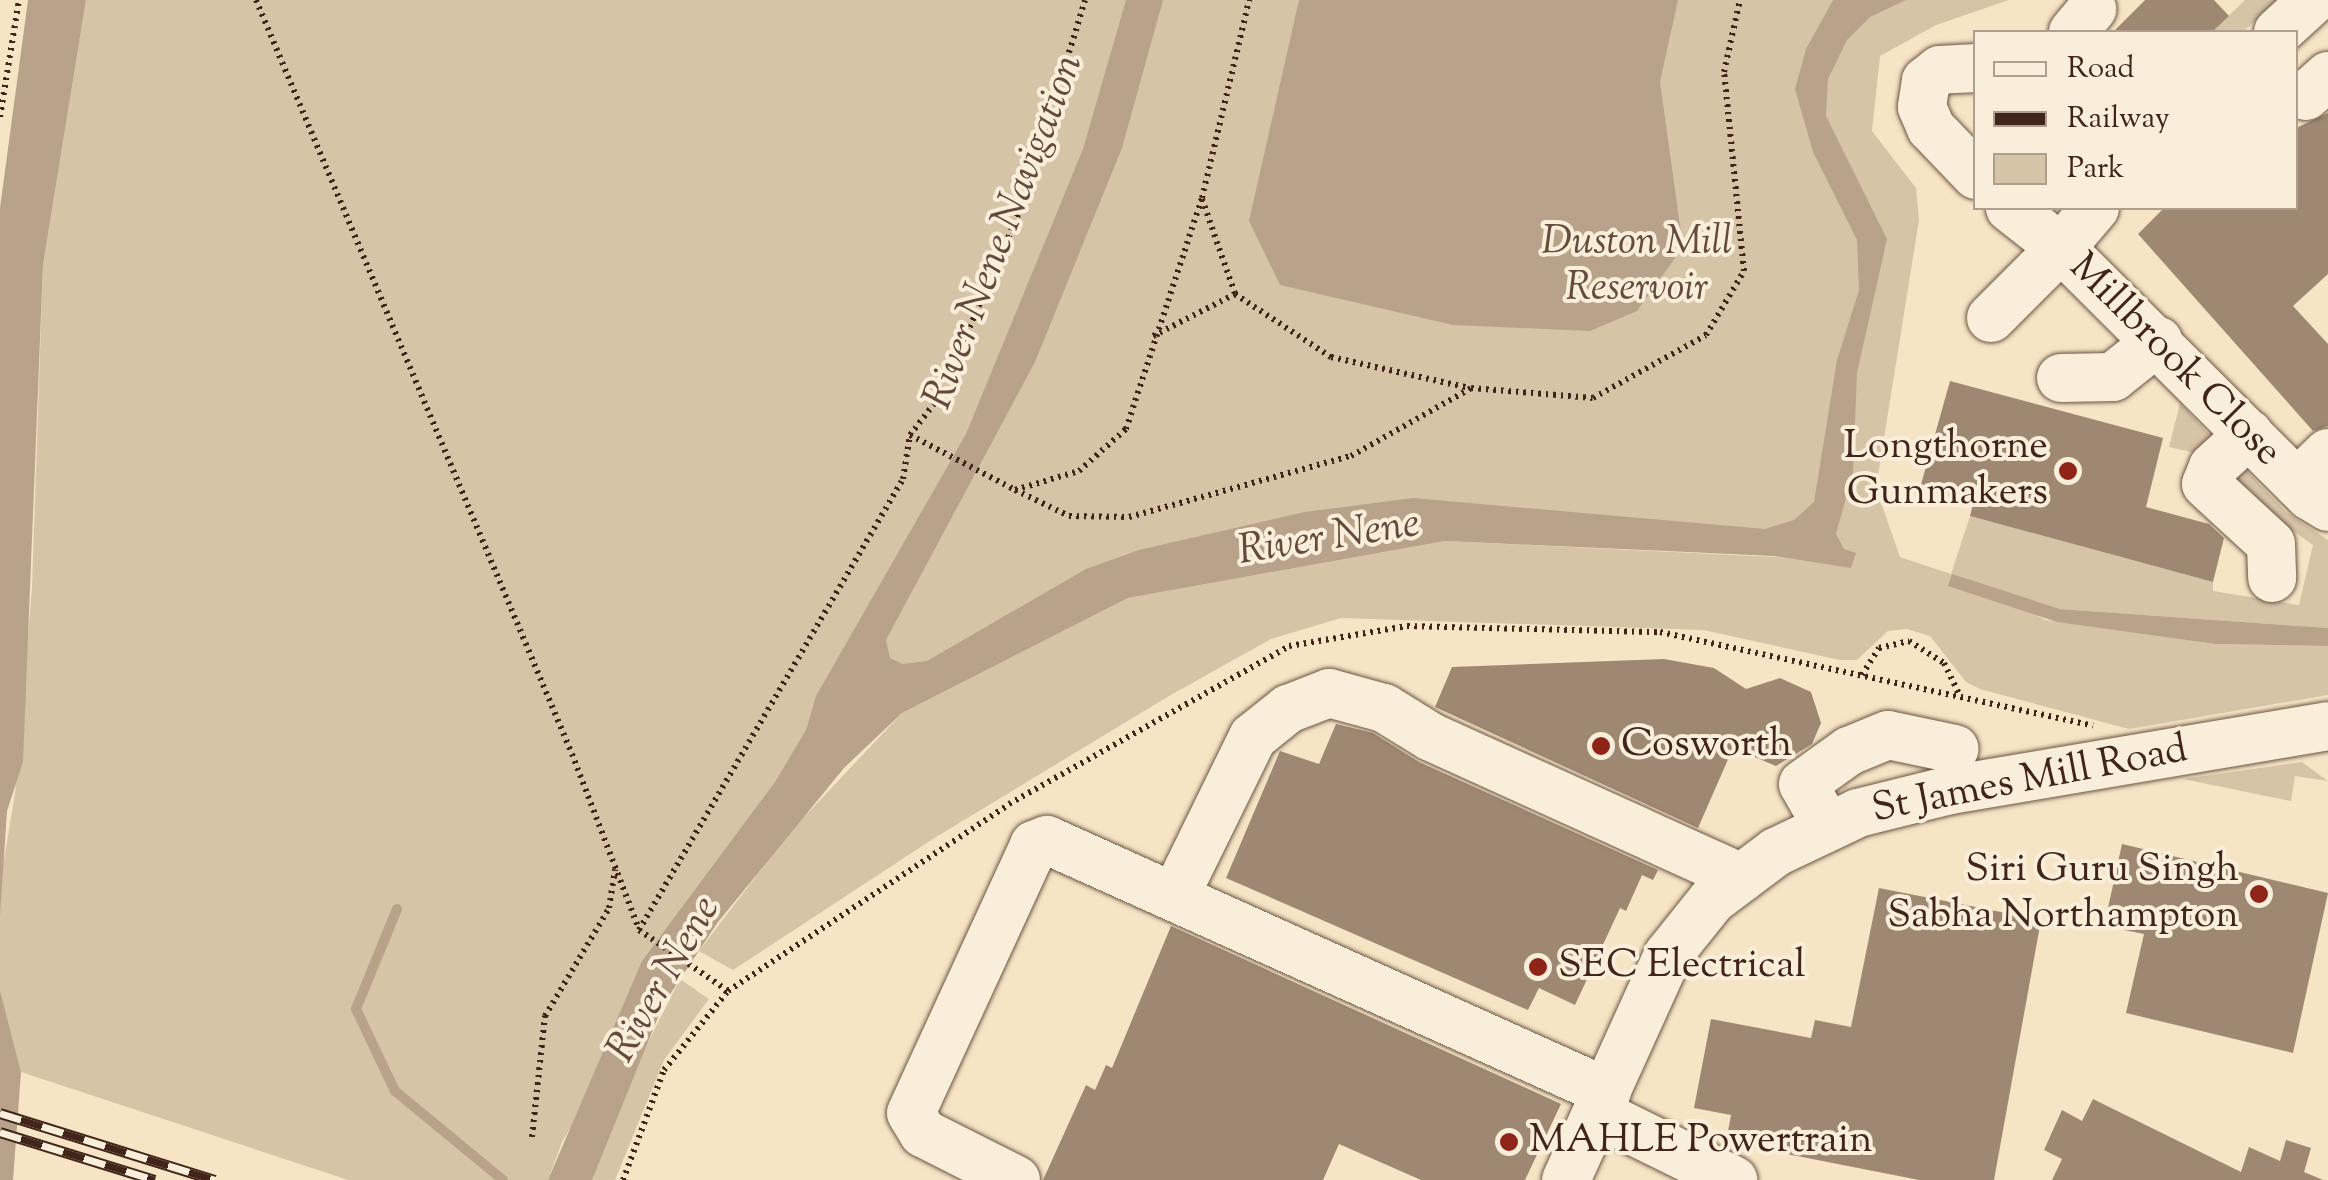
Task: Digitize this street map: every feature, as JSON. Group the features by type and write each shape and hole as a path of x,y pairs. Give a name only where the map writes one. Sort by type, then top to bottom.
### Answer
{"street":[{"path":"2280,30 2312,0"},
{"path":"1973,68 1940,70 1926,80 1922,107 1932,128 1973,172"},
{"path":"1990,318 2061,248 2013,210"},
{"name":"Millbrook Close","path":"2093,210 2061,248 2249,434 2318,481"},
{"path":"2061,378 2113,377 2158,342"},
{"path":"2249,434 2213,467 2206,484 2270,544 2272,578"},
{"path":"1176,894 1252,737 1288,709 1329,693 1384,708 1431,737 1742,878"},
{"name":"St James Mill Road","path":"1566,1180 1668,954 1712,900 1827,826 1950,790 2328,726"},
{"path":"1827,826 1803,784 1849,752 1888,736 1955,748"},
{"path":"1016,1180 923,1133 911,1113 1034,845 1064,842 1602,1102 1733,1180"}],"path":[{"path":"0,117 19,0"},
{"path":"256,0 639,930 728,990 664,1070 622,1180"},
{"path":"639,930 860,558 903,478 910,434 940,396 1023,204 1085,0"},
{"path":"1014,489 1079,471 1126,429 1153,336 1202,198 1249,0"},
{"path":"1202,198 1236,294 1331,356 1471,388 1592,398 1706,335 1744,272 1724,72 1740,0"},
{"path":"1153,336 1236,294"},
{"path":"910,434 1069,516 1129,518 1351,456 1471,388"},
{"path":"1862,674 1879,648 1909,641 1944,663 1960,695"},
{"path":"532,1136 546,1016 609,908 615,868"}],"green space":[{"path":"86,0 2009,0 1936,25 1880,56 1872,131 1916,188 1919,220 1876,488 1900,557 1951,574 1970,516 2213,582 2213,591 2299,605 2313,545 2263,510 2233,474 2237,461 2286,512 2328,540 2328,628 2060,609 1951,575 2046,620 2215,644 2328,646 2328,695 2129,729 1980,689 1966,682 1930,636 1907,629 1888,631 1857,660 1840,660 1703,630 1341,618 1271,639 1169,696 936,837 733,970 699,951 789,833 902,713 1128,598 1445,541 1793,558 1445,521 1179,563 854,710 705,904 562,1142 548,1180 348,1180 21,1072 0,990 0,883 15,794 32,587 43,265"},
{"path":"2245,0 2277,0 2245,30 2214,30"},
{"path":"2180,403 2217,443 2200,454 2169,447"},
{"path":"2302,762 2328,781 2295,776 2291,801 2183,779"},
{"path":"680,979 709,999 664,1060 615,1180 592,1180 633,1072"}],"water":[{"path":"28,0 86,0 43,265 23,762 7,811 0,916 0,208"},
{"name":"River Nene","path":"1126,0 1163,0 1122,148 1035,362 886,640 890,658 902,664 927,661 1086,569 1139,550 1305,512 1413,498 1765,529 1794,520 1814,502 1837,360 1859,290 1857,240 1813,152 1795,89 1806,49 1833,0 1906,0 1870,17 1847,40 1828,79 1826,116 1887,239 1857,373 1853,472 1836,534 1844,549 1856,553 1851,568 1774,556 1445,541 1128,598 902,713 844,768 718,922 663,1005 592,1180 548,1180 642,961 775,782 806,730 816,696 966,434 1083,149"},
{"name":"Duston Mill Reservoir","path":"1299,0 1678,0 1660,82 1683,247 1637,311 1590,331 1453,325 1280,285 1249,221"},
{"path":"1952,574 2060,609 2328,628 2328,646 2215,644 2057,622 1948,586"},
{"path":"0,990 21,1072 13,1180 0,1180"}],"building":[{"path":"2145,0 2214,0 2229,16 2214,30 2115,30"},
{"path":"2328,113 2328,274 2293,306 2328,344 2328,426 2313,431 2138,234 2162,210 2298,210 2298,127"},
{"name":"Longthorne Gunmakers","path":"1950,381 2163,438 2146,507 2209,524 2224,538 2213,582 1970,516 1973,504 1920,488"},
{"name":"Cosworth","path":"1664,659 1714,668 1746,689 1780,678 1811,692 1821,723 1812,744 1776,766 1733,748 1698,828 1435,707 1452,667"},
{"name":"Cosworth","path":"1336,724 1373,733 1419,762 1658,870 1653,880 1642,875 1626,911 1620,908 1575,1005 1539,988 1528,1010 1226,878 1280,751 1319,764"},
{"path":"2122,844 2328,893 2293,1053 2126,1013 2144,934 2104,926"},
{"path":"1879,888 2041,920 1994,1180 1919,1180 1726,1142 1731,1115 1694,1108 1711,1019 1811,1038 1815,1020 1851,1027"},
{"path":"1171,926 1561,1104 1525,1180 1421,1180 1339,1144 1323,1180 1043,1180 1086,1085 1095,1090 1106,1065 1112,1068"},
{"path":"2093,1099 2241,1172 2249,1147 2280,1161 2286,1140 2311,1148 2304,1172 2323,1180 2052,1180 2062,1159 2044,1150 2062,1110 2082,1121"}],"waterway":[{"path":"397,909 356,1009 395,1091 503,1180"}],"railway":[{"path":"0,1113 215,1180"},
{"path":"0,1132 155,1180"}],"place":[{"name":"Longthorne Gunmakers","path":"2068,471"},
{"name":"Cosworth","path":"1601,746"},
{"name":"Siri Guru Singh Sabha Northampton","path":"2259,894"},
{"name":"SEC Electrical","path":"1538,967"},
{"name":"MAHLE Powertrain","path":"1509,1142"}],"water label":[{"name":"River Nene Navigation","path":"1005,232"}]}
